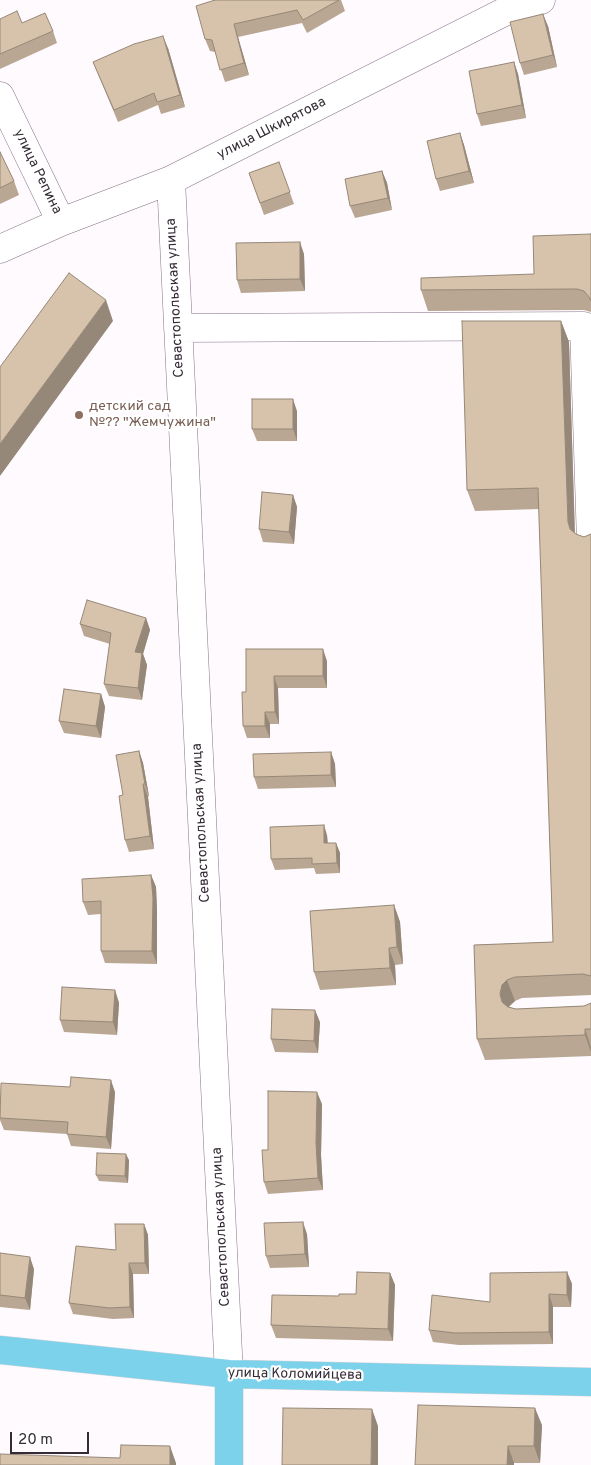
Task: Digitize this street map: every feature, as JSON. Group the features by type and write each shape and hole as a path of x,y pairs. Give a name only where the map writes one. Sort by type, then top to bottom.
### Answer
{"main road":[{"name":"улица Коломийцева","path":"0,1350 229,1374 591,1382"},
{"name":"Севастопольская улица","path":"229,1374 229,1465"}],"street":[{"name":"улица Шкирятова","path":"0,249 61,222 171,180 510,9 541,0"},
{"name":"улица Репина","path":"0,96 61,222"},
{"name":"Севастопольская улица","path":"171,180 229,1374"},
{"path":"178,328 584,326 591,542"}],"building":[{"path":"215,0 339,0 303,20 297,10 234,24 244,63 220,70 212,40 205,39 196,6"},
{"path":"17,11 22,23 45,13 53,31 0,54 0,19"},
{"path":"543,14 553,55 520,63 510,22"},
{"path":"163,36 180,95 157,102 154,93 114,110 93,62 134,44"},
{"path":"514,62 522,105 477,114 469,71"},
{"path":"460,133 469,171 436,179 427,141"},
{"path":"0,152 14,181 0,188"},
{"path":"279,162 290,192 260,203 249,173"},
{"path":"382,171 388,198 350,206 345,179"},
{"path":"591,234 591,301 584,291 577,289 421,290 421,278 534,274 533,236"},
{"path":"300,242 300,279 237,280 236,243"},
{"path":"69,273 106,300 0,444 0,367"},
{"path":"462,321 561,321 568,522 570,529 576,534 584,537 591,534 591,976 583,974 515,977 507,980 502,985 500,994 502,1002 508,1007 516,1009 584,1006 591,1003 591,1029 585,1029 585,1035 477,1039 474,945 553,942 538,488 467,490"},
{"path":"252,399 293,399 293,429 252,429"},
{"path":"262,492 293,495 289,532 259,529"},
{"path":"87,600 146,618 135,652 142,653 138,688 104,684 111,633 80,624"},
{"path":"246,649 323,649 323,676 274,676 275,712 265,712 265,726 243,726 242,692 246,692"},
{"path":"64,689 101,694 96,726 59,721"},
{"path":"139,751 145,784 143,784 150,836 125,840 119,796 123,795 116,755"},
{"path":"331,752 331,775 254,777 253,754"},
{"path":"324,825 324,843 336,843 337,863 312,864 312,858 271,859 270,827"},
{"path":"151,875 153,898 152,951 101,951 101,901 83,902 82,879"},
{"path":"394,905 397,947 389,948 390,968 314,972 310,911"},
{"path":"62,987 115,990 113,1022 60,1020"},
{"path":"272,1009 315,1010 314,1041 271,1039"},
{"path":"71,1077 111,1080 106,1137 67,1134 68,1122 0,1118 1,1083 70,1087"},
{"path":"268,1091 317,1092 316,1143 318,1178 264,1182 262,1150 268,1150"},
{"path":"97,1153 126,1154 125,1176 96,1175"},
{"path":"303,1222 305,1254 266,1256 264,1223"},
{"path":"115,1224 144,1224 145,1263 129,1263 130,1307 109,1308 69,1303 76,1246 116,1250"},
{"path":"0,1253 30,1257 25,1298 0,1295"},
{"path":"357,1272 390,1273 388,1329 271,1325 272,1295 339,1296 339,1294 356,1294"},
{"path":"567,1272 567,1295 549,1294 549,1332 455,1333 429,1330 432,1295 490,1302 490,1273"},
{"path":"418,1405 535,1408 534,1446 508,1446 507,1465 415,1465"},
{"path":"283,1408 372,1409 371,1465 282,1465"},
{"path":"121,1445 170,1446 170,1465 0,1465 0,1454 120,1458"}],"place":[{"name":"детский сад №?? \"Жемчужина\"","path":"79,415"}]}
